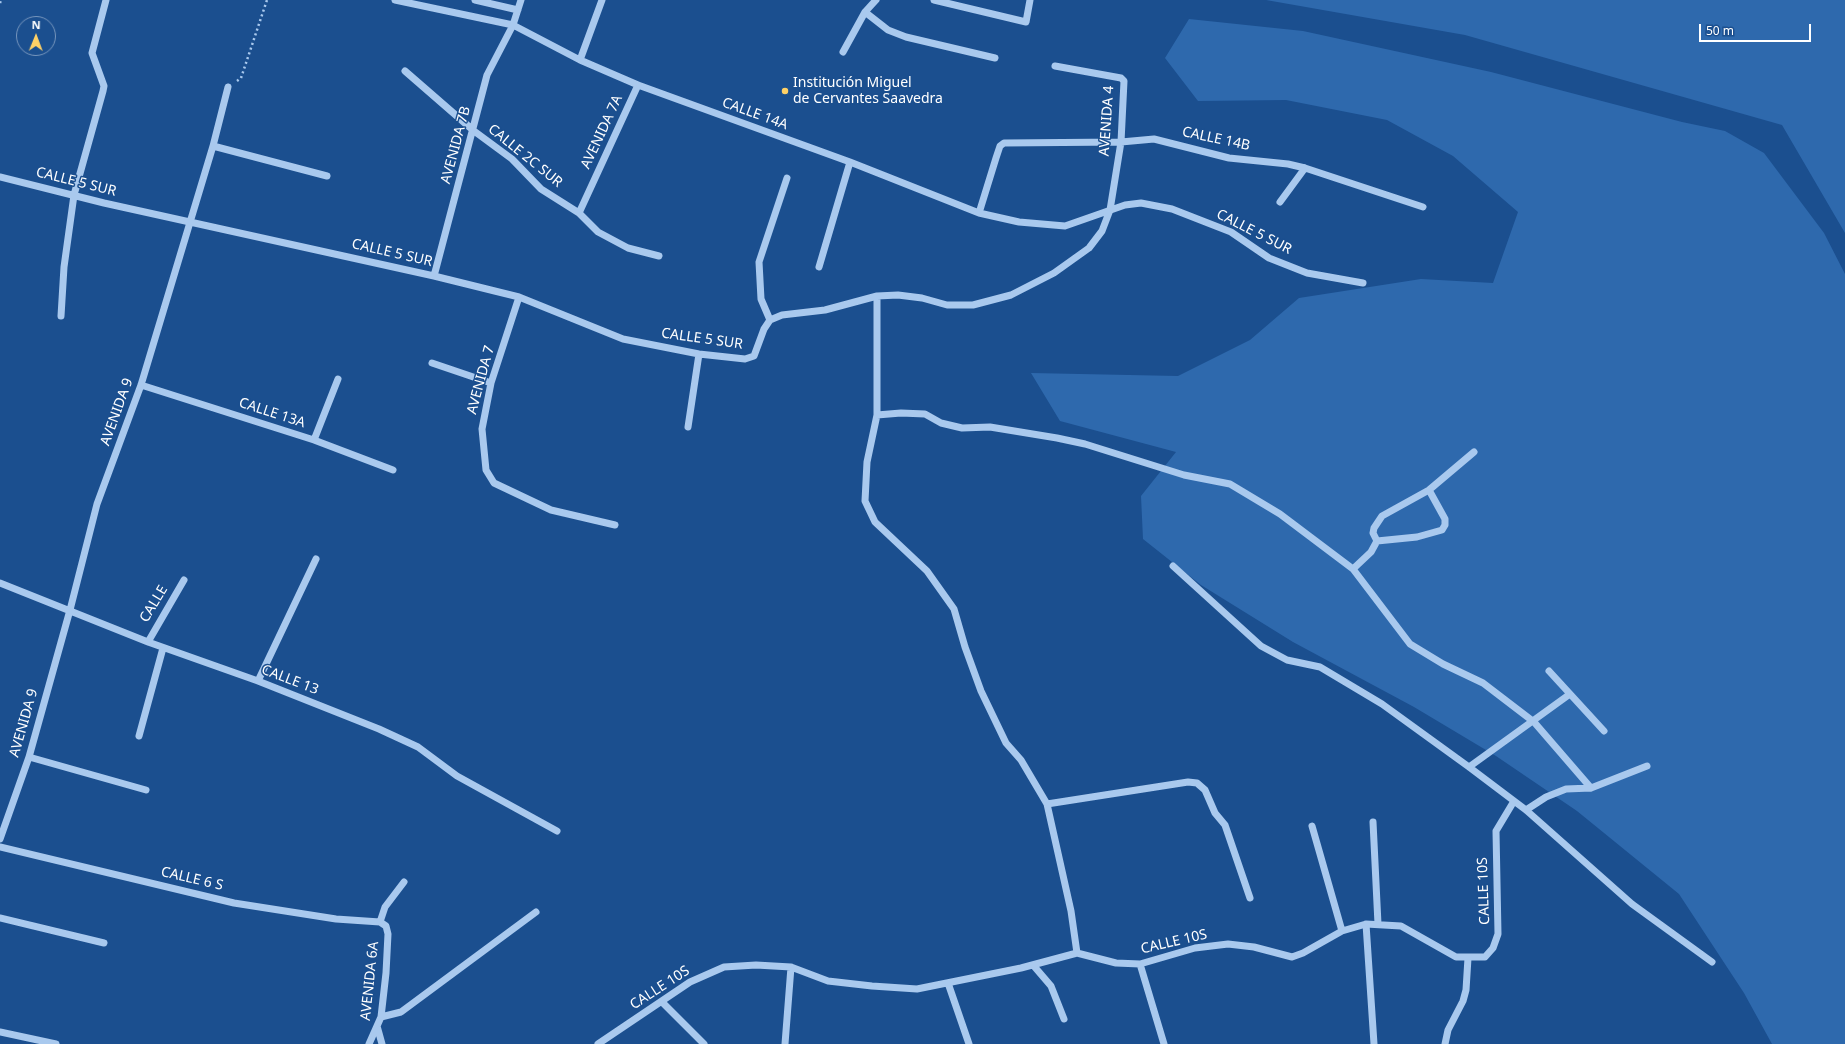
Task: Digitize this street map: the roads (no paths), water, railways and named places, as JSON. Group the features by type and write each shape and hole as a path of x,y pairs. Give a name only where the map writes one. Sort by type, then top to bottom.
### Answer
{"street":[{"path":"61,316 64,267 74,195 104,86 92,53 106,0"},
{"name":"CALLE 14A","path":"395,0 514,26 580,60 638,85 850,162 979,213 1019,222 1066,226 1110,210"},
{"path":"475,0 518,10"},
{"path":"514,26 521,0"},
{"path":"580,60 602,0"},
{"path":"843,52 865,12 876,0"},
{"path":"934,0 1026,22 1030,0"},
{"path":"865,12 888,30 906,37 995,58"},
{"name":"AVENIDA 7B","path":"434,276 474,131 487,75 514,26"},
{"name":"AVENIDA 4","path":"1055,66 1121,78 1124,81 1121,142 1110,210"},
{"name":"CALLE 2C SUR","path":"404,71 474,131 512,159 541,189 579,213 598,232 628,248 659,256"},
{"name":"AVENIDA 7A","path":"579,213 638,85"},
{"name":"AVENIDA 9","path":"0,839 28,757 70,610 97,504 141,384 212,146 228,87"},
{"name":"CALLE 14B","path":"979,213 1000,146 1004,143 1121,142 1154,139 1229,158 1288,164 1305,168 1423,207"},
{"path":"212,146 327,176"},
{"path":"820,267 850,162"},
{"path":"1280,202 1305,168"},
{"name":"CALLE 5 SUR","path":"0,177 434,276 519,297 623,339 699,354 750,358 754,356 764,329 770,320"},
{"path":"787,178 759,262 761,299 770,320 782,315 825,310 877,296 898,295 922,298 947,305 973,305 1011,295 1054,273 1089,248 1102,231 1110,210"},
{"name":"CALLE 5 SUR","path":"1110,210 1125,205 1141,203 1172,209 1231,232 1270,258 1307,273 1363,282"},
{"path":"877,296 877,415 867,462 865,501 875,522 927,571 954,609 965,647 981,691 1006,743 1021,760 1047,804 1071,911 1077,953"},
{"name":"AVENIDA 7","path":"519,297 491,383 482,429 486,470 494,483 551,510 615,525"},
{"path":"688,427 699,354"},
{"path":"432,363 491,383"},
{"path":"314,440 338,379"},
{"name":"CALLE 13A","path":"141,384 314,440 393,470"},
{"path":"877,415 901,413 925,414 941,423 962,428 990,427 1057,438 1085,444 1184,475 1230,484 1280,514 1353,569 1410,644 1443,664 1483,683 1534,722 1591,788"},
{"path":"1377,541 1373,533 1374,528 1382,516 1429,490 1474,452"},
{"path":"1377,541 1417,537 1442,530 1446,519 1429,490"},
{"path":"1353,569 1370,552 1377,541"},
{"path":"258,681 316,559"},
{"path":"1173,566 1262,646 1287,660 1320,668 1326,671 1382,704 1469,767 1526,810 1632,904 1712,962"},
{"name":"CALLE","path":"148,642 184,580"},
{"name":"CALLE 13","path":"0,583 163,648 258,681 379,729 418,747 458,776 557,831"},
{"path":"139,736 163,648"},
{"path":"1549,672 1604,731"},
{"path":"1469,767 1534,722 1570,694"},
{"path":"28,757 146,790"},
{"path":"1526,810 1546,798 1566,789 1591,788 1647,766"},
{"path":"1047,804 1188,782 1197,783 1205,790 1215,813 1225,825 1250,898"},
{"name":"CALLE 10S","path":"601,1043 690,982 724,967 756,965 791,967 828,981 917,989 1033,965 1077,953 1116,962 1140,964 1195,948 1228,944 1254,947 1292,957 1303,953 1342,931 1366,924 1401,926 1456,957 1468,958 1485,956 1493,948 1498,934 1496,831 1514,801"},
{"path":"1374,822 1378,924"},
{"path":"1312,826 1342,931"},
{"name":"CALLE 6 S","path":"0,847 234,903 336,919 380,922"},
{"name":"AVENIDA 6A","path":"382,1044 378,1026 381,1017 386,973 388,934 386,926 380,922 385,907 404,882"},
{"path":"381,1017 401,1012 536,912"},
{"path":"0,918 104,943"},
{"path":"1366,924 1374,1044"},
{"path":"1445,1044 1448,1030 1465,996 1468,958"},
{"path":"1140,964 1164,1044"},
{"path":"1033,965 1052,986 1064,1019"},
{"path":"785,1044 791,967"},
{"path":"948,983 969,1044"},
{"path":"662,1002 704,1044"},
{"path":"370,1044 378,1026"},
{"path":"0,1032 56,1044"}],"place":[{"name":"Institución Miguel de Cervantes Saavedra","path":"785,91"}]}
